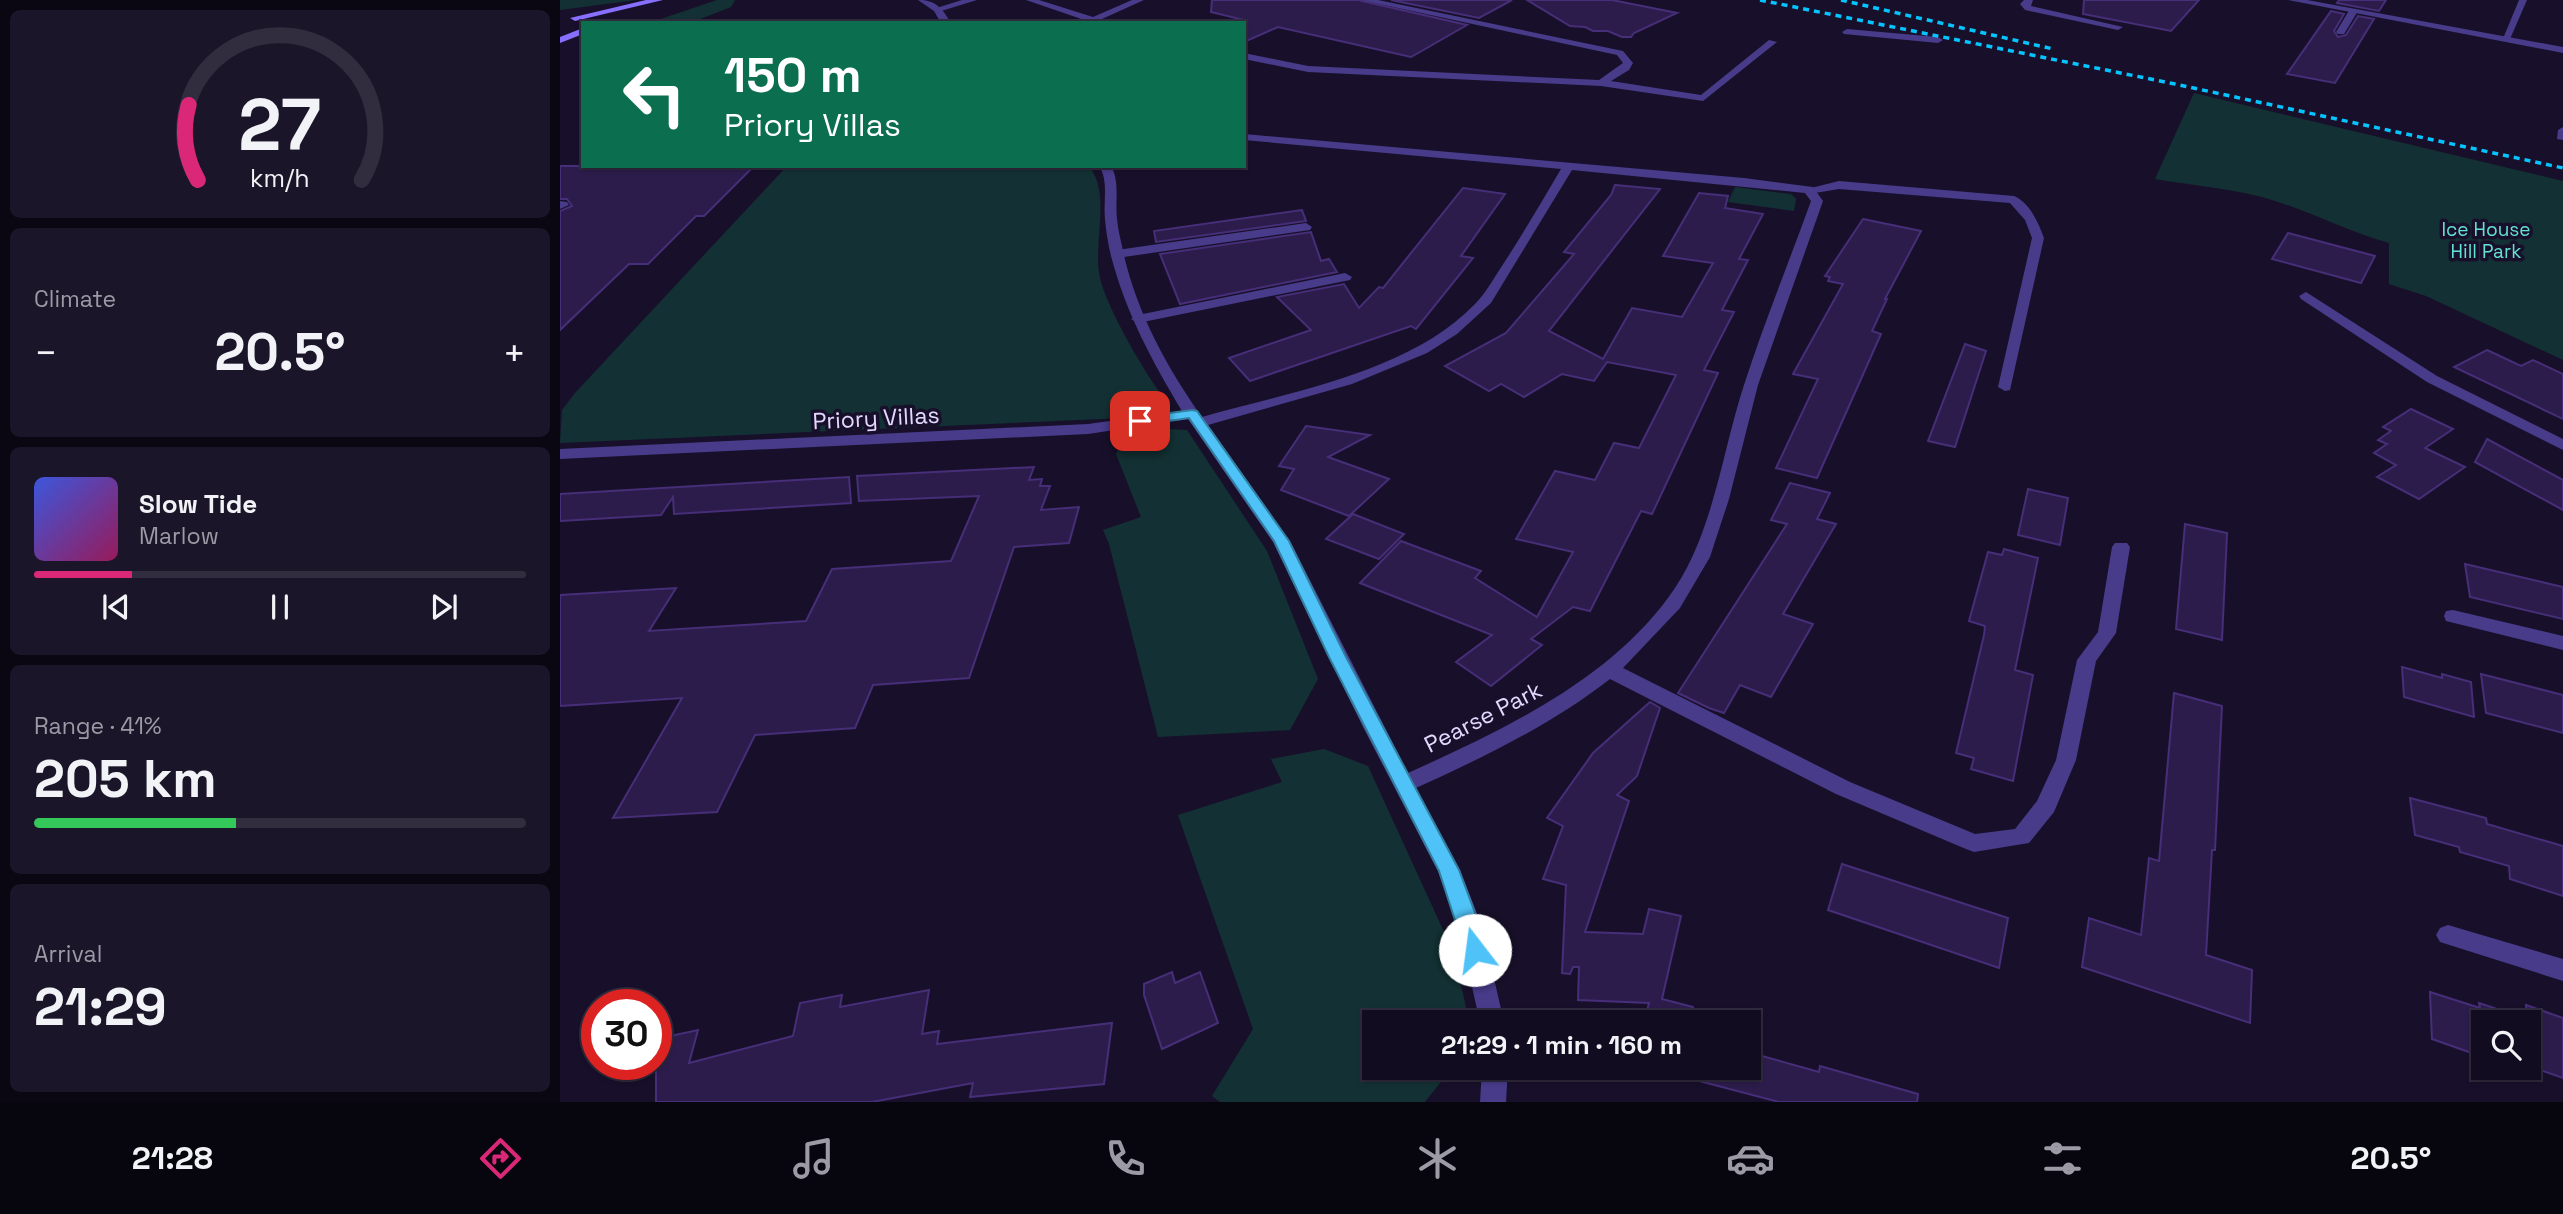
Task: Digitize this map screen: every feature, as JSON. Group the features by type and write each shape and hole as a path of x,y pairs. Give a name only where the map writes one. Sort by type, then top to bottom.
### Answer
{"main road":[{"path":"581,21 570,18 659,0"},
{"path":"610,21 670,0"},
{"path":"560,40 581,32"}],"street":[{"path":"922,0 937,15 973,0"},
{"path":"1030,0 1097,21 1140,0"},
{"path":"1364,0 1620,53 1628,62 1625,68 1601,83"},
{"path":"2029,0 2025,4 2028,8 2119,27"},
{"path":"2292,0 2563,50"},
{"path":"2505,39 2523,0"},
{"path":"2341,32 2353,11"},
{"path":"1847,32 1938,40"},
{"path":"1246,56 1308,69 1601,83 1703,97 1772,42"},
{"path":"2563,130 2563,137"},
{"path":"1246,137 1809,190 1839,185 2014,200 2031,219 2038,238 2005,387"},
{"name":"Priory Villas","path":"560,454 843,443 1088,429 1196,418 1334,384 1399,360 1449,334 1478,310 1518,252 1568,166"},
{"path":"1106,168 1110,174 1111,219 1117,254 1138,319 1155,354 1196,418 1281,541 1449,870 1465,915 1489,1010"},
{"name":"Pearse Park","path":"1404,784 1497,742 1583,691 1674,603 1695,569 1712,521 1751,386 1817,201 1809,190"},
{"path":"1117,254 1306,227"},
{"path":"1138,319 1345,277"},
{"path":"2306,296 2432,379 2563,445"},
{"path":"1607,669 1843,788 1974,844 2021,837 2046,806 2066,760 2087,660 2107,633 2120,547"},
{"path":"2453,616 2563,643"},
{"path":"2448,935 2563,970"},
{"path":"1493,1102 1494,1080"}],"green space":[{"path":"560,0 636,0 560,10"},
{"path":"717,0 735,0 731,7 695,21 655,21"},
{"name":"Ice House Hill Park","path":"2194,93 2563,181 2563,360 2426,296 2389,284 2389,243 2262,197 2155,179"},
{"path":"785,168 1090,168 1099,191 1100,278 1126,338 1161,394 1160,403 1147,413 1123,418 560,443 562,410"},
{"path":"1735,187 1791,194 1796,199 1794,211 1728,202"},
{"path":"1150,428 1187,430 1267,551 1318,679 1290,730 1158,737 1109,544 1103,530 1141,517 1116,454 1125,436"},
{"path":"1324,749 1368,766 1455,956 1466,1010 1362,1010 1362,1080 1442,1080 1425,1102 1220,1102 1212,1096 1253,1029 1178,815 1282,782 1271,759"}],"building":[{"path":"1212,0 1358,0 1467,25 1411,57 1278,27 1246,41 1246,21 1211,12"},
{"path":"1391,0 1512,0 1479,18"},
{"path":"1527,0 1612,0 1677,13 1634,33 1631,37 1622,37 1608,31 1570,26"},
{"path":"2084,0 2199,0 2171,31 2083,14"},
{"path":"2339,0 2386,0 2379,11 2337,3"},
{"path":"2331,11 2344,14 2334,31 2338,37 2346,35 2358,16 2374,19 2335,83 2287,74"},
{"path":"560,166 752,168 704,216 696,216 648,264 629,264 560,330 560,211 572,206 567,199 560,199"},
{"path":"1615,185 1660,189 1549,331 1603,359 1632,308 1682,317 1713,263 1663,256 1699,193 1728,196 1725,208 1763,214 1739,259 1748,260 1722,310 1734,312 1704,370 1718,373 1652,514 1641,511 1590,611 1573,607 1531,639 1542,645 1491,686 1456,662 1492,635 1360,583 1401,541 1481,571 1475,578 1537,617 1573,552 1516,539 1555,471 1595,480 1614,443 1639,448 1676,375 1607,362 1594,381 1562,374 1524,397 1501,384 1489,391 1445,366 1506,333 1574,254 1564,252 1611,195"},
{"path":"1463,188 1505,194 1461,256 1473,258 1416,329 1411,326 1250,381 1229,358 1311,330 1277,297 1344,284 1359,308 1379,287 1383,288"},
{"path":"1302,210 1306,221 1156,242 1154,231"},
{"path":"1863,219 1921,231 1885,299 1872,331 1881,334 1817,478 1776,468 1818,379 1793,374 1843,284 1828,281 1830,277 1825,276"},
{"path":"1311,232 1321,261 1329,259 1337,272 1180,304 1160,254"},
{"path":"2288,233 2375,256 2361,283 2272,259"},
{"path":"1965,344 1986,351 1955,447 1928,441"},
{"path":"2487,350 2521,366 2533,360 2563,374 2563,419 2454,367"},
{"path":"2411,409 2453,429 2425,448 2465,467 2419,499 2377,477 2396,465 2374,453 2387,444 2378,440 2391,431 2383,427"},
{"path":"1306,426 1370,435 1328,457 1389,479 1349,516 1281,490 1294,469 1279,466"},
{"path":"2487,439 2563,480 2563,510 2475,462"},
{"path":"1034,467 1029,480 1042,479 1040,486 1050,486 1041,510 1079,507 1069,543 1014,547 969,678 873,685 855,728 755,735 717,812 613,818 682,698 560,706 560,595 676,588 649,631 806,621 832,569 951,561 979,496 859,501 857,476"},
{"path":"849,477 851,503 674,514 673,497 661,515 560,521 560,494"},
{"path":"1790,483 1830,493 1817,519 1836,524 1783,614 1813,624 1771,697 1740,685 1724,713 1678,693 1787,524 1771,520"},
{"path":"2028,489 2068,498 2060,545 2018,535"},
{"path":"1353,514 1404,534 1379,559 1326,539"},
{"path":"2185,524 2227,533 2222,640 2176,629"},
{"path":"2004,549 2038,558 2015,670 2033,675 2013,781 1971,769 1974,758 1956,753 1985,626 1969,621 1988,552 2002,555"},
{"path":"2465,564 2563,587 2563,619 2470,597"},
{"path":"2402,667 2442,678 2442,674 2471,682 2474,717 2404,697"},
{"path":"2481,674 2563,695 2563,733 2486,713"},
{"path":"2174,693 2222,706 2215,850 2212,850 2206,955 2252,970 2250,1023 2082,967 2089,918 2141,935 2149,858 2159,861"},
{"path":"1650,702 1660,708 1637,776 1617,795 1629,801 1585,932 1643,934 1649,909 1681,916 1662,999 1693,1007 1692,1010 1647,1010 1649,1003 1578,1000 1579,967 1573,967 1570,974 1562,973 1566,885 1543,879 1563,826 1547,818 1593,753"},
{"path":"2410,798 2486,818 2487,824 2563,846 2563,896 2510,879 2509,866 2460,852 2459,847 2415,835"},
{"path":"1842,864 2008,918 1999,968 1828,910"},
{"path":"1172,972 1175,983 1200,972 1218,1023 1162,1049 1144,995 1144,984"},
{"path":"929,990 922,1034 939,1031 937,1044 1112,1023 1104,1084 970,1097 973,1083 872,1102 656,1102 656,1080 672,1080 672,1036 698,1030 689,1063 793,1036 800,1003 842,995 840,1007"},
{"path":"2430,992 2480,1008 2479,1003 2500,1010 2471,1010 2471,1053 2432,1039"},
{"path":"2526,1005 2540,1010 2526,1010"},
{"path":"2541,1010 2563,1018 2563,1078 2541,1070"},
{"path":"1761,1056 1819,1072 1820,1066 1918,1094 1917,1102 1779,1102 1695,1080 1761,1080"}],"railway":[{"path":"1760,0 2175,84 2563,168"},
{"path":"1841,0 2053,49"}],"route":[{"path":"1140,421 1192,414 1281,541 1373,727 1449,870 1470,926 1475,950"}]}
